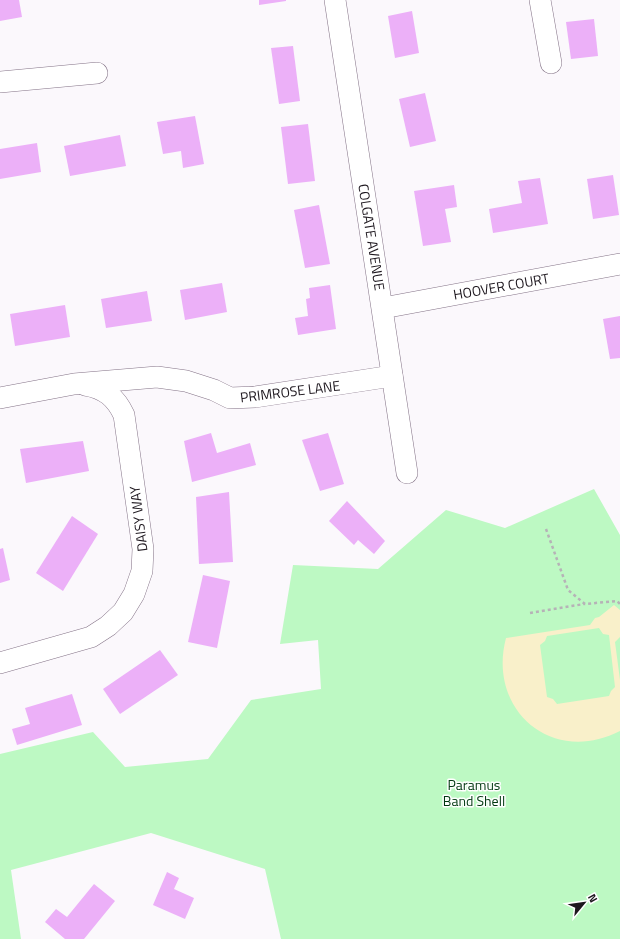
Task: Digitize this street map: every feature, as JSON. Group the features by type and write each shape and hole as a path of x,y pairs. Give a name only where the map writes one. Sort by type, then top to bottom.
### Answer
{"street":[{"name":"COLGATE AVENUE","path":"335,0 407,473"},
{"path":"540,0 551,64"},
{"path":"0,82 97,73"},
{"name":"HOOVER COURT","path":"383,308 620,264"},
{"name":"PRIMROSE LANE","path":"0,398 81,384 157,376 186,381 214,390 230,398 256,397 392,376"},
{"name":"DAISY WAY","path":"0,663 84,640 108,626 123,612 134,594 142,571 143,549 124,415 118,403 109,393 96,386 81,384"}],"path":[{"path":"546,530 568,590 585,604"},
{"path":"530,613 585,604 617,601 620,604"}],"green space":[{"name":"Paramus Band Shell","path":"594,489 620,535 620,939 281,939 265,869 151,833 11,870 21,939 0,939 0,754 93,732 125,767 208,759 251,700 321,689 318,640 280,644 293,565 378,569 446,510 505,528"}],"sand":[{"path":"614,605 620,610 620,637 615,642 620,680 620,731 595,740 571,741 549,736 530,725 516,708 506,688 503,664 506,638 590,625 595,618 599,617","holes":["599,628 603,634 609,635 615,687 609,696 557,704 553,699 547,697 540,645 545,641 547,636"]}],"building":[{"path":"0,0 19,0 22,17 0,21"},
{"path":"259,0 286,0 286,1 259,5"},
{"path":"412,11 419,53 395,58 388,16"},
{"path":"594,19 598,56 571,59 566,22"},
{"path":"293,46 300,101 279,104 271,48"},
{"path":"425,93 436,141 410,147 399,99"},
{"path":"195,116 204,164 183,168 181,151 163,154 157,122"},
{"path":"308,124 315,181 288,184 281,127"},
{"path":"120,135 126,166 70,176 64,146"},
{"path":"37,143 41,172 0,179 0,149"},
{"path":"613,175 619,215 593,219 587,179"},
{"path":"540,178 548,224 493,233 489,209 522,203 518,181"},
{"path":"454,185 457,207 445,209 451,242 423,246 414,191"},
{"path":"319,205 330,264 305,268 294,210"},
{"path":"222,283 227,312 185,320 180,290"},
{"path":"330,285 336,329 298,335 295,318 308,316 306,299 310,298 309,288"},
{"path":"147,291 152,321 106,328 101,299"},
{"path":"65,305 70,337 15,346 10,314"},
{"path":"620,316 620,358 610,359 603,319"},
{"path":"211,433 217,453 250,443 256,465 192,482 184,441"},
{"path":"328,433 344,484 320,491 302,440"},
{"path":"83,441 89,471 26,483 20,449"},
{"path":"229,492 233,562 199,564 196,497"},
{"path":"347,501 385,541 374,554 358,540 354,545 329,521"},
{"path":"72,516 98,534 63,591 36,573"},
{"path":"3,548 10,580 0,583 0,549"},
{"path":"203,575 230,581 217,648 188,642"},
{"path":"160,650 178,675 120,714 103,689"},
{"path":"72,694 82,725 17,745 12,729 30,724 25,708"},
{"path":"167,872 179,878 174,889 194,898 185,919 153,905"},
{"path":"94,884 115,901 84,939 65,939 45,922 56,909 67,917"}]}
